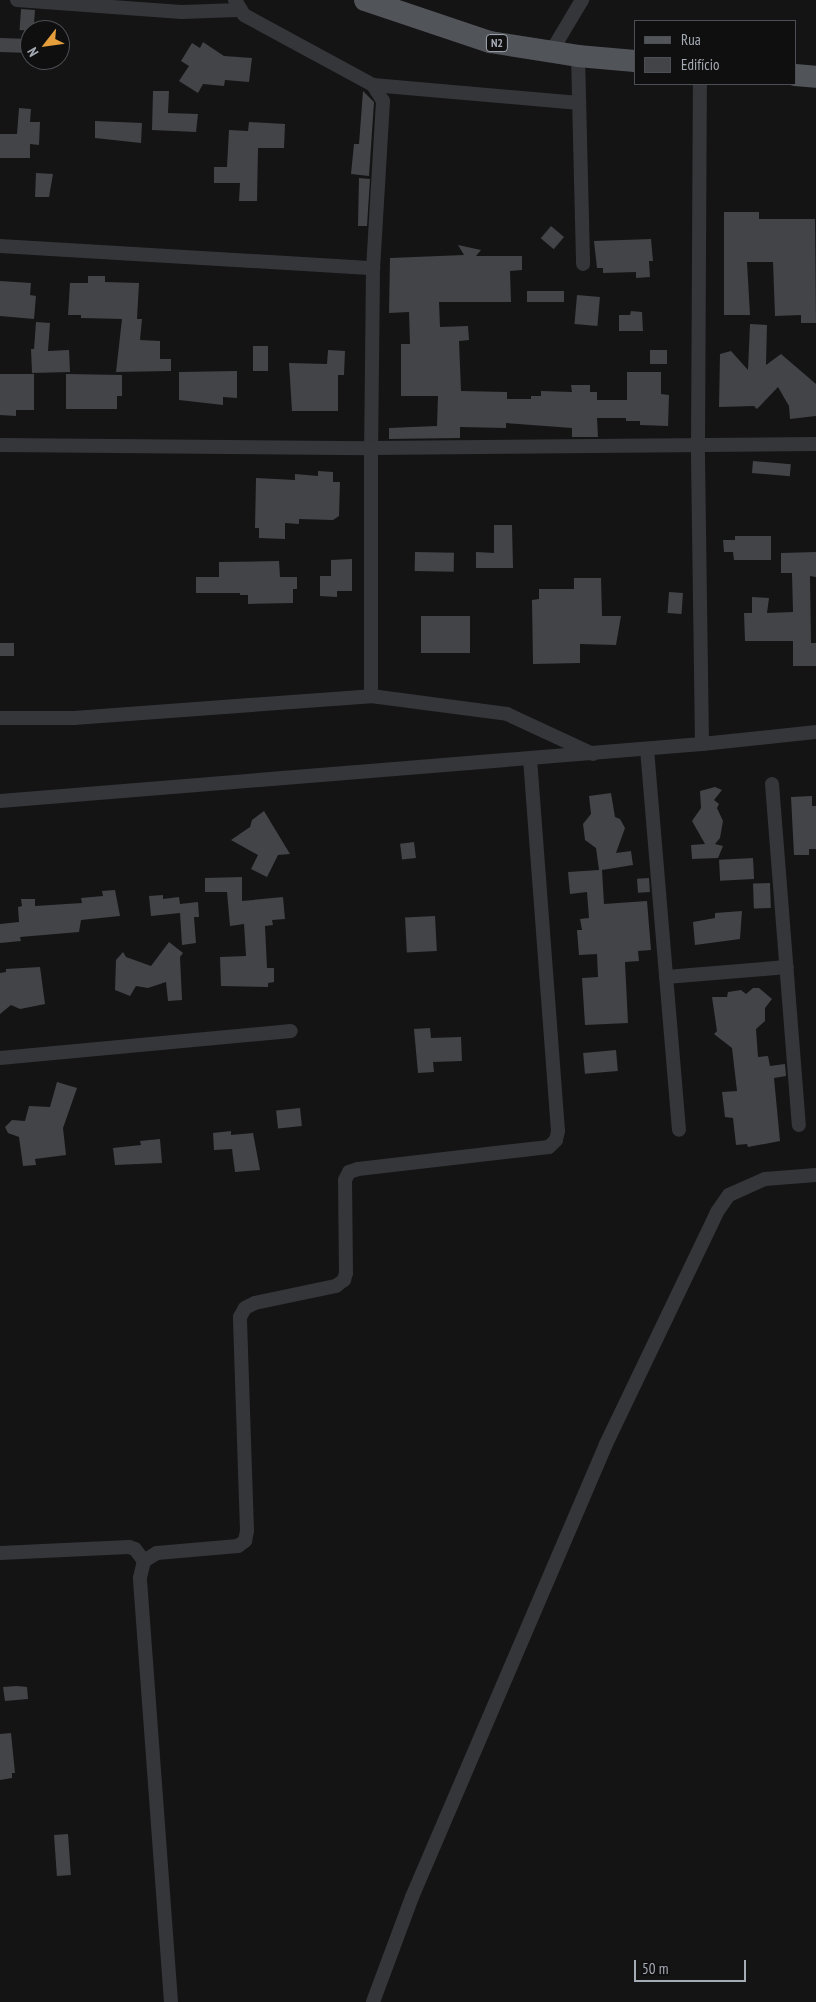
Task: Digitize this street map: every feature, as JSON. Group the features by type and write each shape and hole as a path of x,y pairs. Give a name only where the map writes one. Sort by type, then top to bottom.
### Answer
{"main road":[{"name":"N2","path":"365,0 490,42 578,56 634,61"}],"street":[{"path":"17,0 182,12 236,5 250,19 373,86 579,103"},
{"path":"551,52 582,0"},
{"path":"578,56 583,264"},
{"path":"700,85 698,445 702,744"},
{"path":"371,696 373,268 383,100 373,86"},
{"path":"0,246 373,268"},
{"path":"0,445 372,448 816,444"},
{"path":"0,718 74,718 371,696 507,714 594,754"},
{"path":"0,801 530,760 816,732"},
{"path":"647,749 679,1130"},
{"path":"171,2002 140,1578 144,1561 158,1553 238,1546 245,1541 248,1531 240,1317 245,1308 255,1303 336,1286 344,1280 346,1273 345,1180 350,1172 358,1169 549,1147 556,1140 558,1131 530,760"},
{"path":"772,784 799,1125"},
{"path":"666,977 787,967"},
{"path":"0,1058 291,1031"},
{"path":"373,2002 412,1897 606,1444 717,1212 729,1195 765,1179 816,1175"},
{"path":"0,1553 128,1547 135,1549 144,1561"}],"building":[{"path":"21,9 35,10 34,20 20,20"},
{"path":"0,38 20,39 20,53 0,52"},
{"path":"203,42 224,56 252,58 249,82 225,80 224,86 203,84 198,93 179,81 189,66 181,61 192,43 200,48"},
{"path":"153,91 169,91 168,113 198,114 196,132 152,130"},
{"path":"363,91 374,102 369,176 351,174 354,144 359,144"},
{"path":"19,108 31,109 30,122 40,122 39,145 30,144 30,158 0,158 0,134 17,134"},
{"path":"95,121 142,123 141,143 95,138"},
{"path":"249,122 285,124 284,148 258,148 257,201 239,201 240,183 214,183 214,167 227,167 229,130 248,131"},
{"path":"36,173 53,174 49,197 35,197"},
{"path":"359,178 370,179 367,226 358,226"},
{"path":"724,212 759,212 759,219 815,219 816,323 801,323 801,315 775,316 773,262 747,262 750,315 724,315"},
{"path":"551,226 564,237 554,249 541,238"},
{"path":"651,239 653,261 649,261 650,277 636,278 636,272 603,273 603,268 597,268 594,241"},
{"path":"458,245 481,250 476,256 522,256 522,270 510,271 511,302 439,302 440,327 468,326 469,340 459,341 461,391 507,392 507,399 531,399 531,396 541,396 541,391 572,392 571,385 590,385 590,392 597,392 597,400 627,400 627,372 661,372 661,394 669,395 668,426 640,425 640,421 626,421 626,418 597,418 598,437 572,437 572,428 506,423 506,428 460,427 460,438 389,439 389,428 437,426 438,396 401,396 401,344 410,344 409,312 389,313 390,258 464,255"},
{"path":"88,276 105,276 105,282 139,283 137,319 142,319 140,340 160,341 160,359 171,359 171,371 116,372 122,319 81,318 81,315 68,315 70,283 88,283"},
{"path":"0,281 31,283 30,295 36,296 34,319 0,316"},
{"path":"527,291 564,291 564,302 527,302"},
{"path":"577,295 600,297 597,326 574,324"},
{"path":"631,311 642,312 643,331 619,331 619,315 630,315"},
{"path":"36,322 50,323 48,351 69,350 70,372 32,373 31,349 34,349"},
{"path":"750,324 767,325 766,365 781,354 816,384 816,416 790,419 789,406 778,387 757,409 754,406 719,407 720,354 731,351 748,370"},
{"path":"253,346 268,346 268,371 253,371"},
{"path":"328,350 345,351 344,375 338,375 338,411 292,411 289,363 327,364"},
{"path":"650,350 667,350 667,364 650,364"},
{"path":"237,371 237,398 223,397 223,405 179,400 179,372"},
{"path":"0,374 34,374 34,410 16,410 16,416 0,415"},
{"path":"66,374 122,375 122,396 117,396 117,409 66,409"},
{"path":"753,461 791,464 790,476 752,473"},
{"path":"318,471 333,472 333,482 340,482 339,516 333,520 299,519 299,524 285,523 285,539 259,538 259,528 255,528 256,478 295,480 295,474 318,476"},
{"path":"494,525 512,525 513,568 476,568 476,552 494,553"},
{"path":"735,536 771,536 771,560 734,560 733,552 724,552 723,540 735,540"},
{"path":"415,552 454,553 454,572 415,571"},
{"path":"816,552 816,577 810,576 811,643 816,643 816,666 793,666 793,641 745,641 744,613 752,613 752,597 769,598 767,613 793,612 792,573 781,573 781,553"},
{"path":"352,559 352,591 337,591 337,597 320,596 320,576 331,576 331,560"},
{"path":"279,561 280,577 297,577 297,589 293,589 293,603 248,604 248,595 240,595 240,593 196,593 196,577 219,577 219,562"},
{"path":"574,578 601,578 602,616 621,616 616,645 580,644 580,663 533,664 532,600 539,599 539,589 574,589"},
{"path":"669,592 683,593 682,614 668,613"},
{"path":"421,616 470,616 470,653 421,653"},
{"path":"0,643 14,643 14,656 0,656"},
{"path":"715,787 722,790 714,800 719,804 717,808 723,821 720,838 715,844 723,846 718,858 692,859 691,845 705,844 692,821 701,808 700,791"},
{"path":"611,793 615,817 620,819 625,828 616,853 631,851 633,865 602,870 604,904 647,901 651,950 638,951 639,961 625,962 628,1023 585,1025 582,978 598,977 597,954 579,955 577,930 582,930 580,919 589,918 587,892 570,894 568,872 599,870 596,848 585,840 583,824 591,814 589,796"},
{"path":"812,796 812,806 816,806 816,849 809,849 809,855 794,855 791,797"},
{"path":"264,811 290,854 278,855 267,877 251,869 258,855 231,840 250,827 252,820"},
{"path":"414,842 416,858 402,860 400,844"},
{"path":"753,858 754,879 720,881 719,860"},
{"path":"242,877 242,901 283,897 285,919 272,920 273,925 265,926 267,968 274,968 274,982 268,983 268,987 221,986 220,957 246,956 244,924 230,926 227,892 205,892 205,878"},
{"path":"649,878 650,892 638,893 637,879"},
{"path":"770,883 771,908 754,909 753,884"},
{"path":"115,890 120,916 81,920 79,932 20,937 21,941 0,943 0,924 19,922 18,907 22,906 21,899 35,899 35,906 82,903 81,898 103,896 102,891"},
{"path":"163,895 163,899 179,897 180,904 198,902 199,917 194,917 196,943 182,945 180,913 151,916 149,896"},
{"path":"742,911 740,939 695,945 693,922 715,918 715,913"},
{"path":"435,916 437,951 407,953 405,918"},
{"path":"169,942 183,953 180,957 182,1000 168,1001 166,982 148,988 136,986 130,996 115,990 116,960 123,952 126,957 151,966"},
{"path":"40,967 45,1004 20,1009 11,1005 0,1014 0,973 6,972 6,969"},
{"path":"753,988 759,988 772,999 765,1008 765,1021 756,1029 758,1057 768,1056 770,1066 785,1064 786,1076 774,1078 780,1141 748,1147 747,1144 736,1145 733,1118 725,1117 722,1092 737,1091 732,1048 714,1034 717,1031 712,997 727,997 728,992 741,990 746,994"},
{"path":"430,1028 431,1038 461,1037 462,1061 433,1062 434,1072 418,1073 414,1029"},
{"path":"616,1050 618,1071 585,1074 583,1053"},
{"path":"57,1082 77,1088 63,1128 66,1155 35,1159 36,1165 23,1166 19,1137 8,1133 5,1127 12,1120 25,1121 29,1106 50,1107"},
{"path":"300,1108 302,1126 278,1128 276,1111"},
{"path":"231,1131 231,1135 253,1133 260,1170 235,1172 232,1149 214,1150 213,1133"},
{"path":"160,1139 162,1163 115,1165 113,1148 141,1145 140,1141"},
{"path":"3,1687 27,1687 28,1699 5,1701"},
{"path":"11,1733 15,1773 12,1773 12,1778 0,1780 0,1734"},
{"path":"68,1834 71,1875 57,1876 54,1835"}]}
